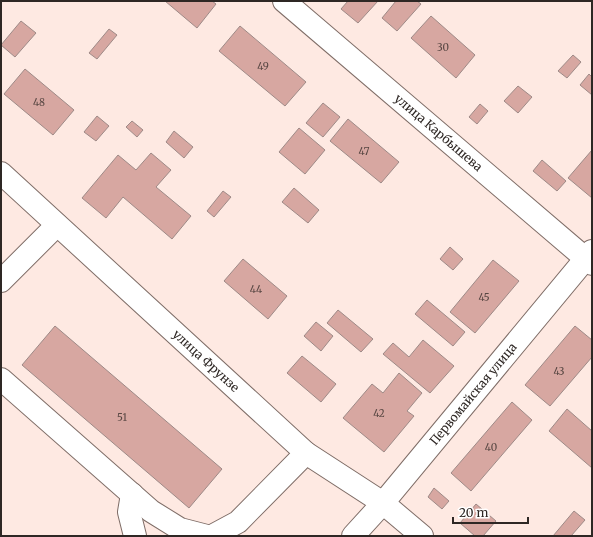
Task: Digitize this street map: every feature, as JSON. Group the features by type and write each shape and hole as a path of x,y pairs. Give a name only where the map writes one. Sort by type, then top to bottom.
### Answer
{"street":[{"name":"улица Карбышева","path":"284,1 590,258"},
{"name":"улица Фрунзе","path":"1,173 306,453 383,503 422,536"},
{"path":"1,281 57,225"},
{"name":"Первомайская улица","path":"352,536 383,503 590,258"},
{"path":"1,379 151,511 180,529 207,536"},
{"path":"212,536 238,522 306,453"},
{"path":"132,494 129,512 135,536"}],"building":[{"path":"165,1 212,1 216,4 197,28"},
{"path":"348,1 378,1 358,23 341,9"},
{"path":"396,1 417,1 421,4 397,31 382,18"},
{"path":"431,16 475,55 456,78 411,38"},
{"path":"21,21 36,33 15,57 1,45"},
{"path":"240,26 306,82 285,106 219,51"},
{"path":"109,29 117,35 97,59 89,53"},
{"path":"573,55 581,62 567,78 558,71"},
{"path":"25,69 74,110 53,135 4,94"},
{"path":"589,74 592,77 592,95 580,85"},
{"path":"518,86 532,97 518,113 504,101"},
{"path":"323,103 340,117 323,137 306,123"},
{"path":"480,104 488,111 477,124 469,117"},
{"path":"97,116 109,126 96,141 84,132"},
{"path":"348,119 399,162 381,183 330,141"},
{"path":"132,121 143,130 137,137 126,127"},
{"path":"299,128 325,150 305,174 279,152"},
{"path":"174,131 193,147 184,158 166,142"},
{"path":"592,150 592,198 568,178"},
{"path":"151,153 171,170 156,187 191,216 172,239 123,197 106,218 82,198 118,155 136,170"},
{"path":"542,160 566,181 557,191 533,171"},
{"path":"294,188 319,210 308,223 282,202"},
{"path":"223,191 231,197 214,217 207,211"},
{"path":"450,247 463,259 453,270 440,259"},
{"path":"243,259 287,296 268,319 224,281"},
{"path":"493,260 519,281 475,333 450,312"},
{"path":"427,300 465,332 453,346 415,314"},
{"path":"338,310 373,339 361,352 327,323"},
{"path":"316,322 333,336 321,351 304,336"},
{"path":"55,326 222,469 189,508 22,365"},
{"path":"575,326 592,340 592,357 550,406 525,385"},
{"path":"423,340 454,366 430,393 383,354 393,343 409,357"},
{"path":"302,356 336,384 321,402 287,373"},
{"path":"399,373 422,393 407,411 414,416 384,452 343,418 372,384 383,393"},
{"path":"512,402 532,420 471,491 451,473"},
{"path":"567,409 592,431 592,468 549,431"},
{"path":"434,488 449,501 442,509 428,497"},
{"path":"476,504 496,521 483,536 475,536 460,523"},
{"path":"574,511 585,520 571,536 553,536"}]}
